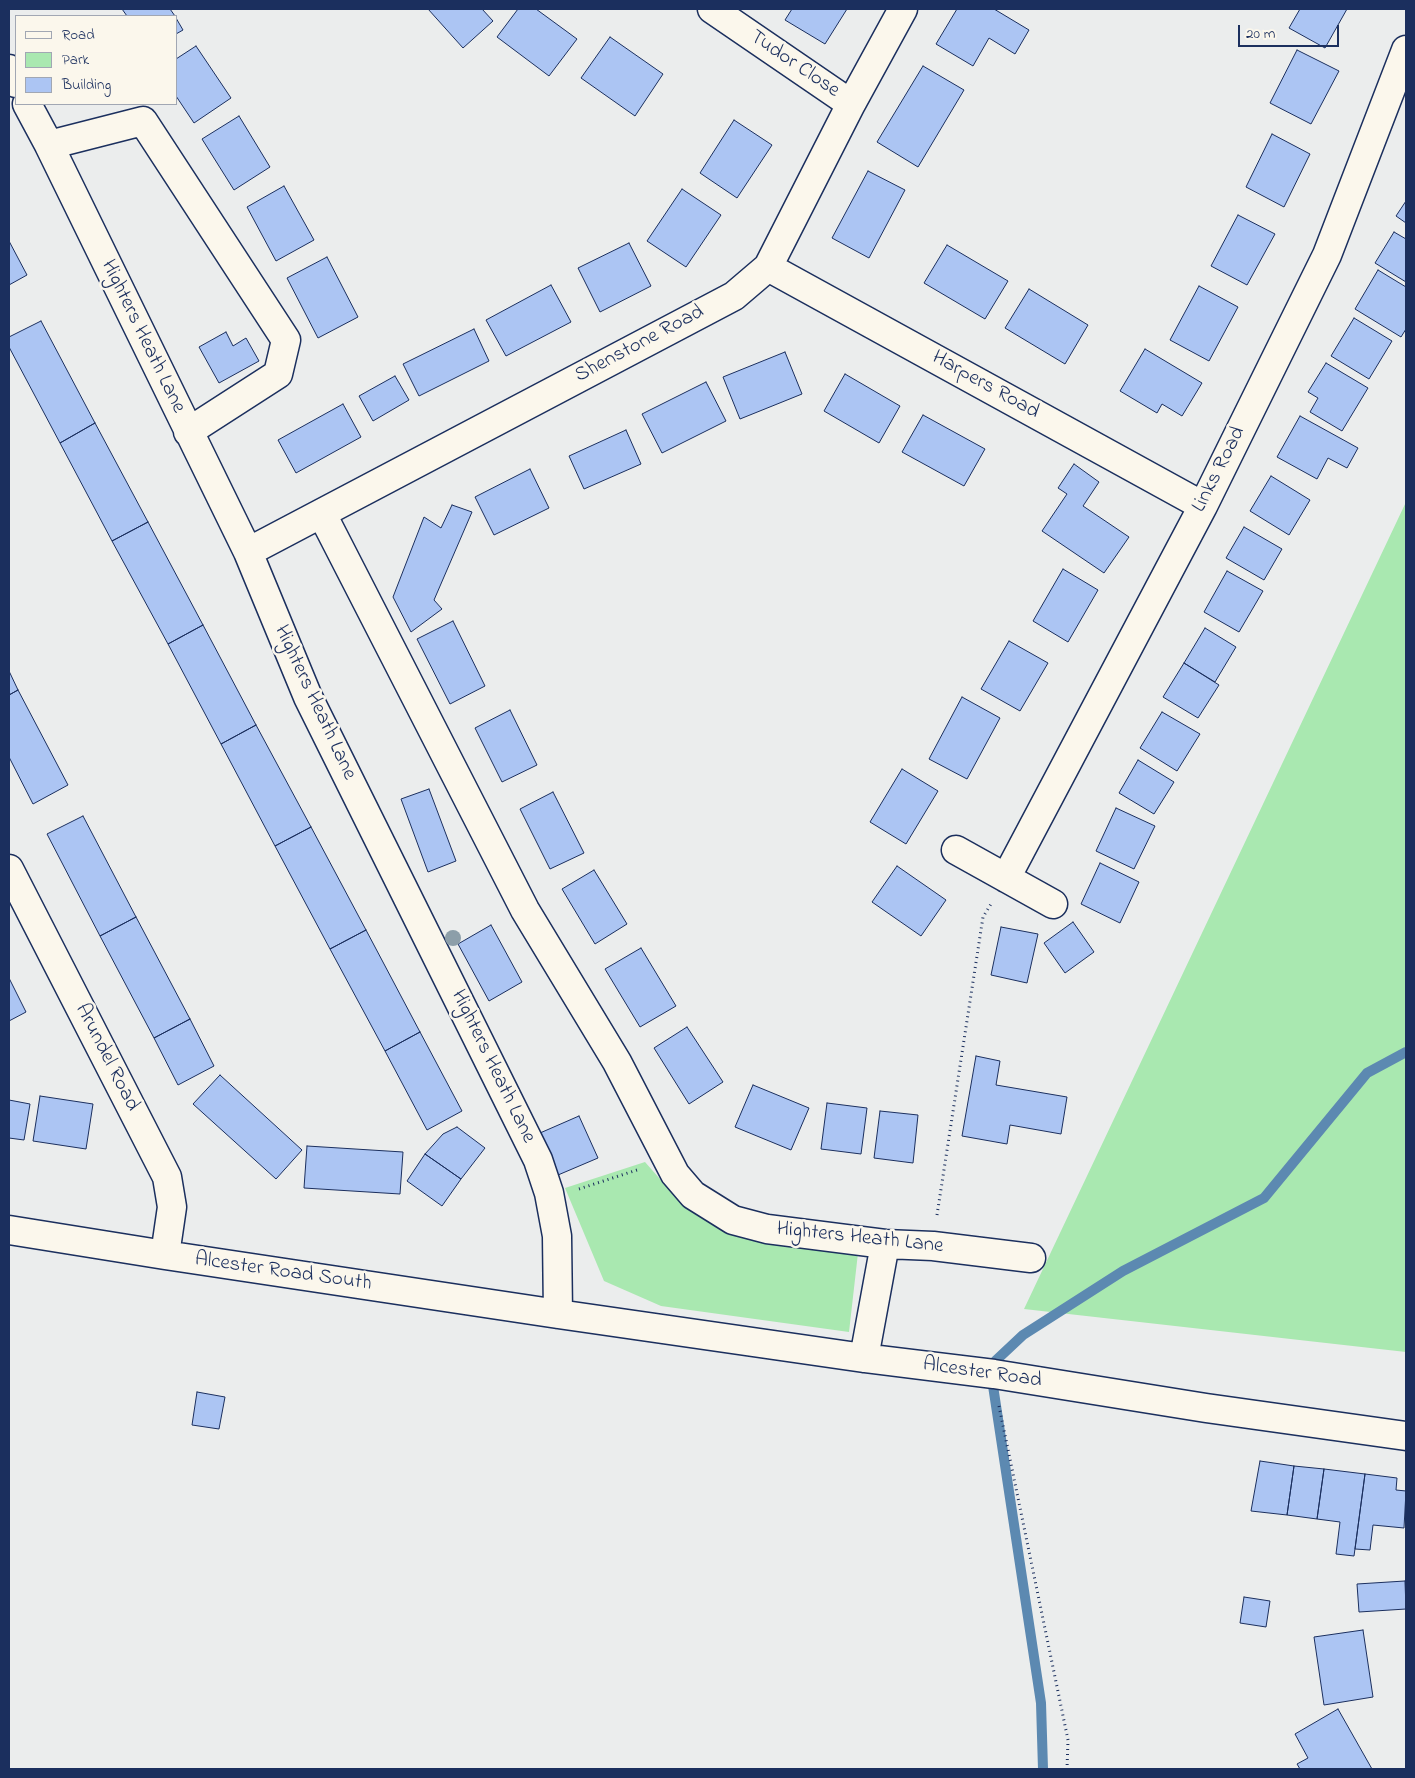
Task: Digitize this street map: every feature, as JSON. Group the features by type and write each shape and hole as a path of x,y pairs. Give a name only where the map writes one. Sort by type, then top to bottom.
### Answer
{"street":[{"name":"Tudor Close","path":"712,9 851,104"},
{"name":"Shenstone Road","path":"248,552 668,329 734,296 768,267 851,104 903,9"},
{"name":"Links Road","path":"1006,878 1203,506 1327,255 1406,50"},
{"path":"9,68 15,81"},
{"name":"Highters Heath Lane","path":"29,105 50,145 248,552 308,698 538,1160 557,1236 558,1314"},
{"path":"50,145 144,121 286,340 278,374 188,432"},
{"name":"Harpers Road","path":"768,267 1203,506"},
{"name":"Highters Heath Lane","path":"322,514 525,910 617,1062 675,1174 693,1195 733,1220 767,1229 885,1244 933,1246 1031,1258"},
{"path":"956,850 1053,904"},
{"name":"Arundel Road","path":"9,869 167,1177 172,1207 165,1256"},
{"name":"Alcester Road South","path":"9,1230 165,1256 558,1314"},
{"path":"864,1358 885,1244"},
{"name":"Alcester Road","path":"558,1314 864,1358 991,1374 1206,1408 1406,1436"}],"path":[{"path":"933,1246 983,917 1006,878"},
{"path":"549,1198 668,1160"},
{"path":"991,1374 1068,1740 1068,1769"}],"green space":[{"path":"1406,502 1406,1352 1024,1309"},
{"path":"645,1162 682,1204 719,1229 858,1253 849,1332 661,1306 604,1281 565,1188"}],"building":[{"path":"122,9 170,9 174,15 126,15"},
{"path":"428,9 482,9 493,21 463,48"},
{"path":"518,9 536,9 577,39 549,76 497,37"},
{"path":"792,9 847,9 825,44 785,20"},
{"path":"957,9 994,9 1029,30 1015,54 989,38 973,66 936,44"},
{"path":"1300,9 1347,9 1325,48 1289,28"},
{"path":"178,21 183,30 178,33"},
{"path":"610,37 663,74 635,116 581,78"},
{"path":"196,46 231,98 194,123 178,99 178,58"},
{"path":"1297,50 1339,71 1311,124 1270,103"},
{"path":"923,66 964,90 918,167 877,142"},
{"path":"239,116 270,167 234,190 202,139"},
{"path":"734,120 772,145 737,198 700,173"},
{"path":"1272,134 1310,154 1284,207 1246,187"},
{"path":"868,171 905,190 869,258 832,238"},
{"path":"284,186 314,240 276,261 247,207"},
{"path":"682,189 721,215 686,267 647,241"},
{"path":"1406,201 1406,223 1396,216"},
{"path":"1238,215 1275,234 1247,285 1211,266"},
{"path":"1394,232 1406,239 1406,282 1375,263"},
{"path":"9,241 27,275 9,285"},
{"path":"629,243 651,286 600,312 578,268"},
{"path":"947,245 1008,281 985,319 924,283"},
{"path":"327,257 358,317 318,338 287,278"},
{"path":"1378,270 1406,287 1406,329 1401,337 1355,309"},
{"path":"551,285 571,322 506,356 486,320"},
{"path":"1199,286 1238,307 1209,361 1170,340"},
{"path":"1029,289 1088,325 1065,364 1005,328"},
{"path":"1354,318 1392,341 1369,379 1331,356"},
{"path":"41,321 95,423 60,443 9,347 9,337"},
{"path":"474,329 489,361 419,396 403,364"},
{"path":"226,332 233,346 246,338 259,361 219,383 199,347"},
{"path":"1145,349 1202,383 1182,416 1162,404 1157,413 1120,391"},
{"path":"785,352 802,394 740,419 723,377"},
{"path":"1326,363 1368,388 1342,431 1310,412 1318,398 1308,392"},
{"path":"845,374 900,406 879,443 824,411"},
{"path":"395,376 409,400 373,421 359,396"},
{"path":"706,382 726,421 662,453 642,414"},
{"path":"343,404 361,437 296,473 278,440"},
{"path":"923,415 985,449 964,486 902,452"},
{"path":"1300,416 1358,448 1347,468 1328,458 1317,479 1277,457"},
{"path":"95,423 148,522 112,541 60,443"},
{"path":"626,430 641,464 584,489 569,456"},
{"path":"1074,464 1099,482 1083,506 1129,537 1104,573 1042,531 1067,494 1058,488"},
{"path":"530,469 549,508 494,535 475,497"},
{"path":"1271,476 1310,500 1289,535 1250,511"},
{"path":"452,505 472,512 434,600 442,609 411,632 393,597 424,517 441,528"},
{"path":"148,522 203,625 168,644 112,541"},
{"path":"1244,527 1282,549 1264,580 1226,558"},
{"path":"1063,569 1098,590 1068,642 1033,621"},
{"path":"1227,571 1263,591 1239,632 1204,612"},
{"path":"453,621 485,686 450,704 417,639"},
{"path":"203,625 256,725 221,744 168,644"},
{"path":"1205,628 1236,647 1215,682 1184,663"},
{"path":"1009,641 1048,663 1020,711 981,689"},
{"path":"1184,663 1219,685 1198,718 1163,697"},
{"path":"9,671 18,690 9,695"},
{"path":"18,690 68,785 33,804 9,757 9,695"},
{"path":"962,697 1000,718 967,779 929,759"},
{"path":"510,710 537,765 502,782 475,728"},
{"path":"1162,712 1200,734 1177,771 1140,748"},
{"path":"256,725 311,827 275,846 221,744"},
{"path":"1138,760 1174,782 1154,814 1119,793"},
{"path":"902,769 938,791 906,844 870,822"},
{"path":"429,789 456,861 428,872 401,799"},
{"path":"553,792 584,853 550,869 520,809"},
{"path":"1116,808 1155,826 1134,869 1096,851"},
{"path":"83,816 136,917 100,936 47,834"},
{"path":"311,827 366,930 330,949 275,846"},
{"path":"1100,863 1139,882 1120,923 1081,904"},
{"path":"897,866 946,900 921,936 872,902"},
{"path":"594,870 627,924 595,944 562,889"},
{"path":"136,917 190,1019 154,1038 100,936"},
{"path":"1073,922 1094,952 1065,973 1044,943"},
{"path":"491,925 522,982 489,1001 458,944"},
{"path":"1001,927 1038,934 1027,983 991,975"},
{"path":"366,930 420,1032 385,1051 330,949"},
{"path":"641,948 676,1006 640,1027 605,969"},
{"path":"9,978 26,1012 9,1021"},
{"path":"190,1019 214,1066 178,1085 154,1038"},
{"path":"687,1027 723,1082 689,1104 654,1048"},
{"path":"420,1032 462,1111 427,1130 385,1051"},
{"path":"976,1056 1000,1061 996,1085 1067,1097 1061,1134 1010,1125 1007,1144 962,1136"},
{"path":"220,1075 302,1150 276,1179 193,1104"},
{"path":"753,1085 809,1108 791,1150 735,1127"},
{"path":"40,1096 93,1104 86,1149 33,1141"},
{"path":"9,1100 30,1104 24,1140 9,1138"},
{"path":"827,1103 867,1108 861,1154 821,1149"},
{"path":"880,1111 918,1115 913,1163 874,1158"},
{"path":"579,1116 598,1158 558,1175 540,1133"},
{"path":"457,1127 485,1148 461,1179 425,1154 443,1134"},
{"path":"307,1146 403,1152 400,1194 304,1188"},
{"path":"425,1154 461,1179 442,1206 407,1181"},
{"path":"197,1392 225,1397 219,1429 192,1425"},
{"path":"1260,1461 1294,1466 1287,1515 1251,1511"},
{"path":"1294,1466 1324,1469 1317,1519 1287,1515"},
{"path":"1324,1469 1365,1474 1354,1556 1336,1554 1340,1522 1317,1519"},
{"path":"1365,1474 1397,1478 1396,1490 1406,1491 1404,1528 1373,1525 1370,1550 1355,1549"},
{"path":"1405,1581 1406,1609 1359,1612 1357,1584"},
{"path":"1244,1597 1270,1601 1266,1627 1240,1623"},
{"path":"1363,1630 1373,1697 1324,1705 1314,1637"},
{"path":"1338,1709 1372,1769 1300,1769 1297,1764 1308,1758 1295,1734"}],"waterway":[{"path":"1043,1769 1041,1703 990,1366 1023,1335 1123,1271 1264,1198 1367,1073 1406,1052"}]}
